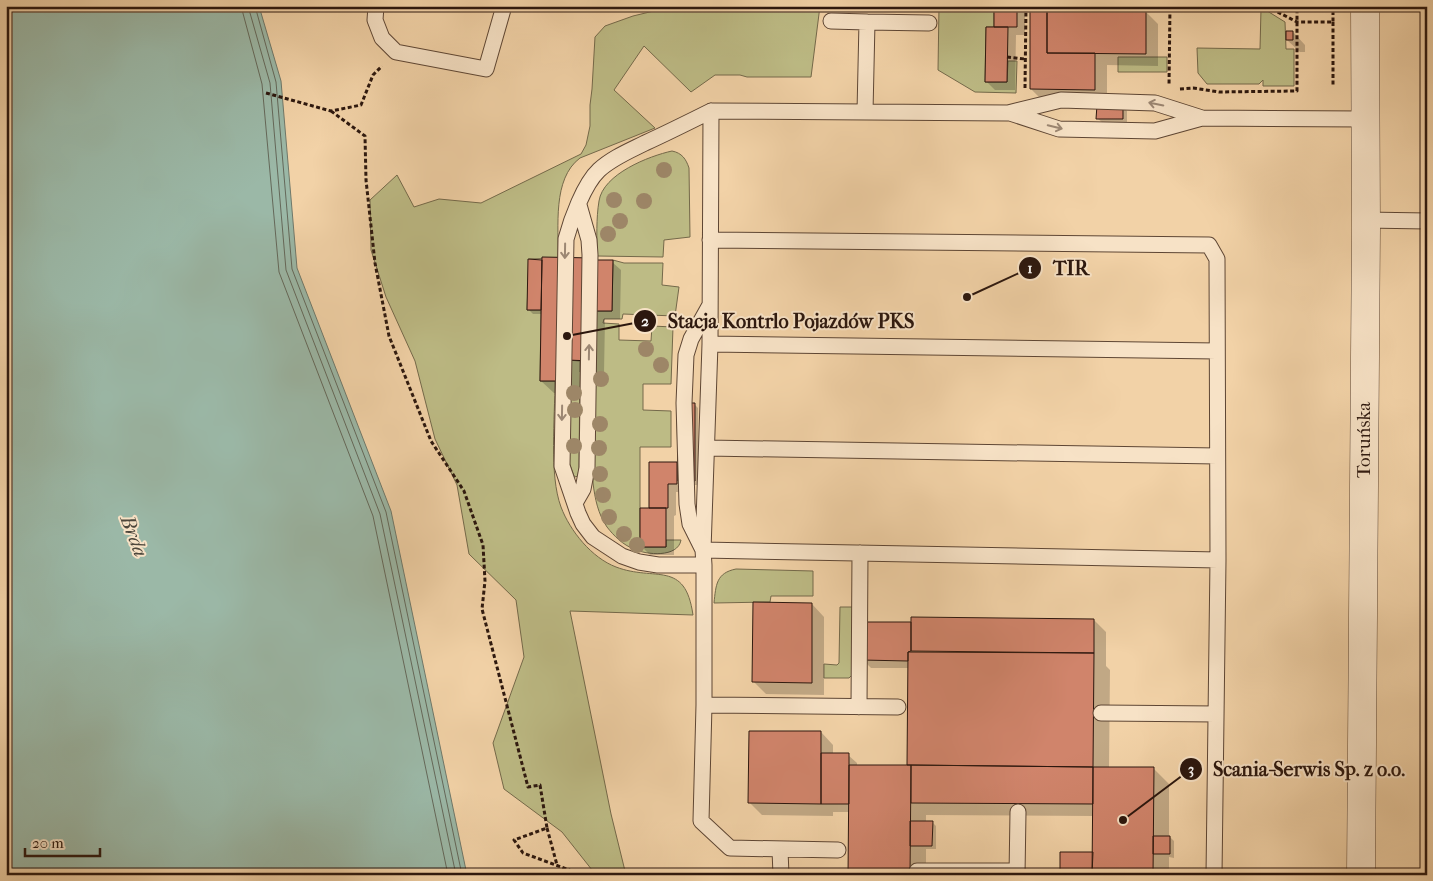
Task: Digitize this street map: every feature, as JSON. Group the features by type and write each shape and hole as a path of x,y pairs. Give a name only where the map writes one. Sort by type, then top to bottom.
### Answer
{"street":[{"name":"Toruńska","path":"1361,875 1365,6"}],"lane":[{"path":"376,6 375,20 382,38 396,52 486,69 504,6"},
{"path":"831,21 929,23"},
{"path":"865,112 867,22"},
{"path":"1202,118 1155,103 1070,100 1061,100 1008,113 711,111 608,163 598,171 588,184 570,224 566,239 562,466 568,488 584,524 593,537 622,556 639,562 658,564 703,557 860,553 1218,560"},
{"path":"711,111 711,303 703,557 704,705 701,821 730,848 838,850"},
{"path":"1008,113 1059,129 1155,131 1202,118 1364,119"},
{"path":"575,503 583,489 587,468 588,436 590,255 589,240 579,205"},
{"path":"1365,220 1427,221"},
{"path":"710,240 1209,245 1217,260 1218,560 1214,875"},
{"path":"703,557 690,524 686,504 684,403 686,355 690,339 711,303"},
{"path":"710,344 1217,351"},
{"path":"707,448 1217,456"},
{"path":"858,707 860,553"},
{"path":"704,705 898,708"},
{"path":"1101,713 1216,714"},
{"path":"917,871 1017,873 1018,812"},
{"path":"780,850 781,875"}],"path":[{"path":"1025,93 1026,6"},
{"path":"1159,6 1170,6 1169,89"},
{"path":"1266,6 1297,22 1333,22"},
{"path":"1177,89 1193,88 1219,92 1297,91 1297,6"},
{"path":"1333,6 1333,86"},
{"path":"331,111 361,105 373,75 396,52"},
{"path":"1007,58 1025,59"},
{"path":"266,93 331,111 365,136 366,180 375,263 390,336 431,441 464,491 483,545 485,581 482,609 528,787 540,785 547,828 558,865"},
{"path":"547,828 514,840 524,853 583,875"},
{"path":"617,875 625,871"}],"shaded area":[{"path":"665,6 820,6 811,77 715,75 691,92 644,46 614,90 655,128 580,158 571,167 565,178 559,204 558,258 529,259 527,310 541,310 540,381 555,381 555,479 557,494 565,516 583,543 607,563 630,571 675,579 683,586 689,597 693,615 570,611 611,814 626,875 596,875 562,832 504,789 493,743 524,657 516,600 469,554 457,485 435,439 415,361 386,297 371,250 370,200 397,175 414,207 439,199 481,203 581,154 586,145 590,126 595,37 605,26 633,16 662,9"},
{"path":"939,6 994,6 994,27 986,27 985,82 1007,82 1008,61 1017,61 1016,93 975,92 938,70"},
{"path":"1261,9 1285,22 1286,49 1294,49 1294,86 1263,86 1263,80 1259,84 1207,84 1198,73 1197,48 1260,49"},
{"path":"1118,57 1167,57 1167,72 1118,72"},
{"path":"672,151 683,157 689,168 690,237 664,240 663,257 597,256 597,215 602,191 609,182 628,168 651,157"},
{"path":"613,260 624,263 663,263 662,285 679,287 675,316 623,314 622,319 604,319 603,323 619,324 619,340 651,341 652,326 673,327 671,384 643,384 643,410 671,411 671,447 640,447 640,547 666,547 666,540 681,540 679,546 674,550 661,554 646,553 634,549 622,543 613,534 599,512 593,483 595,366 593,311 612,311"},
{"path":"567,360 580,361 579,468 576,477 569,462"},
{"path":"736,569 813,571 813,596 771,596 770,602 714,603 718,581 724,573"},
{"path":"840,607 856,607 853,674 849,678 824,678 824,664 837,665 839,663"},
{"path":"1427,653 1427,875 1424,875"}],"water":[{"name":"Brda","path":"6,6 259,6 281,81 297,268 391,511 467,875 6,875"}],"building":[{"path":"994,6 1017,6 1017,27 994,27"},
{"path":"1030,6 1093,6 1093,10 1047,10 1047,53 1095,53 1095,90 1030,89"},
{"path":"1093,6 1137,6 1137,10 1093,10"},
{"path":"1047,10 1146,11 1146,54 1047,53"},
{"path":"986,27 1008,27 1007,82 985,82"},
{"path":"1286,31 1293,31 1293,40 1286,40"},
{"path":"1097,105 1123,106 1123,119 1096,119"},
{"path":"542,257 594,258 592,361 567,360 567,381 540,381"},
{"path":"528,259 542,260 541,310 527,310"},
{"path":"594,260 613,260 612,311 593,311"},
{"path":"677,403 695,403 695,481 678,481"},
{"path":"649,462 677,462 677,484 668,484 668,508 649,508"},
{"path":"640,508 666,508 666,547 640,547"},
{"path":"753,602 812,603 812,683 752,682"},
{"path":"911,617 1094,619 1094,653 911,651"},
{"path":"862,622 911,622 911,651 908,652 908,661 862,660"},
{"path":"908,652 1094,653 1093,767 907,765"},
{"path":"749,731 821,731 821,804 748,803"},
{"path":"821,753 849,753 849,804 821,804"},
{"path":"849,765 911,765 910,875 848,875"},
{"path":"911,765 1093,767 1093,804 911,803"},
{"path":"1093,767 1154,767 1153,875 1092,875"},
{"path":"910,821 933,821 932,846 910,846"},
{"path":"1153,836 1170,836 1170,854 1153,854"},
{"path":"1060,852 1093,852 1092,875 1060,875"}],"place":[{"name":"TIR","path":"967,297"},
{"name":"Stacja Kontrlo Pojazdów PKS","path":"567,336"},
{"name":"Scania-Serwis Sp. z o.o.","path":"1123,820"}]}
